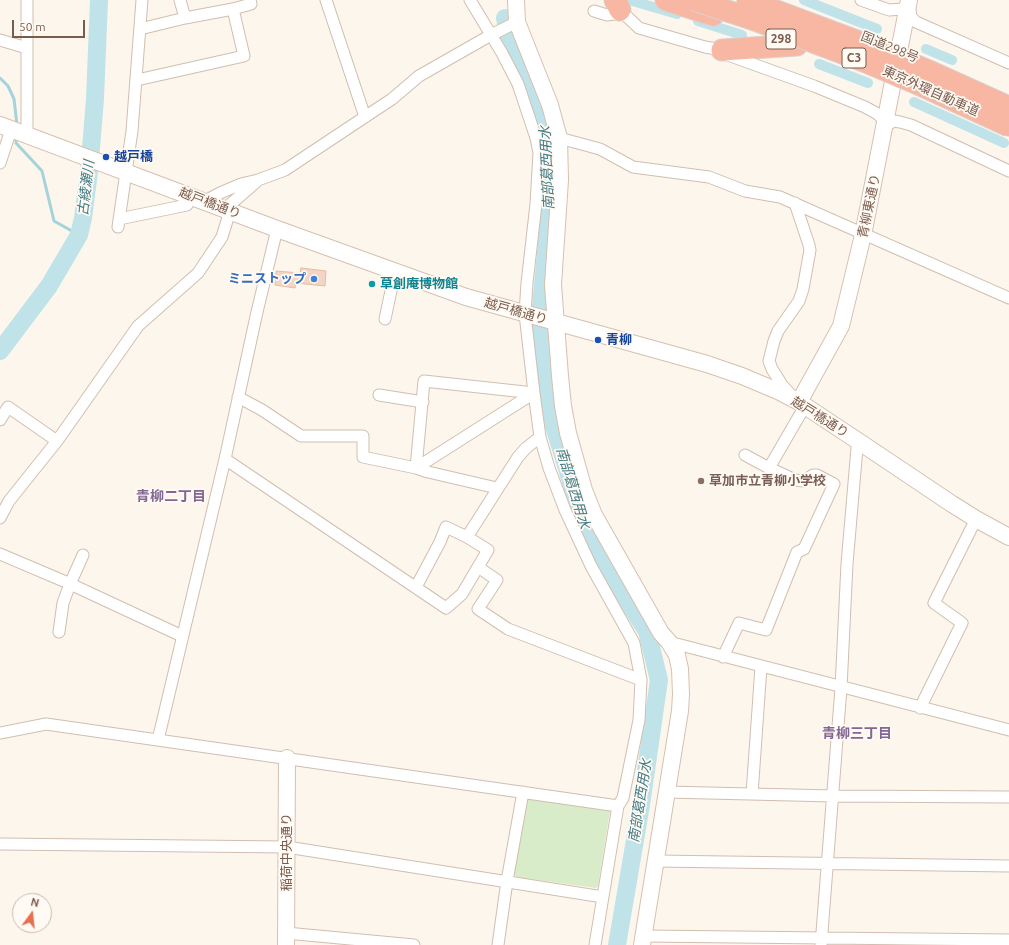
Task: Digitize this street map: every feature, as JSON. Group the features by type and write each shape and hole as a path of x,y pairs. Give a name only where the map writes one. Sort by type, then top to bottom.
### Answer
{"highway":[{"name":"298","path":"666,0 740,24 893,82 962,112 1009,135"},
{"name":"東京外環自動車道","path":"694,0 759,22 858,59 918,84 1009,126"},
{"name":"東京外環自動車道","path":"747,0 864,44 929,71 1008,99"},
{"name":"国道298号","path":"771,0 899,50 1008,99"},
{"path":"722,50 797,45"}],"street":[{"path":"26,0 27,135"},
{"path":"142,0 137,80 127,173 124,182 119,223 187,206 198,199 220,193 241,184 258,180 285,170 392,99 419,76 517,22"},
{"path":"180,0 184,18"},
{"path":"140,29 184,18 233,9 251,4 250,0"},
{"path":"326,0 365,116"},
{"path":"470,0 518,84 536,138 539,153 536,204 527,283 527,314 534,394 540,437 549,468 565,510 591,566 634,644 641,680 639,720 623,798 618,806 595,945"},
{"path":"516,0 517,22 550,105 559,138 560,180 553,270 553,321 563,406 568,433 584,490 594,515 661,633 677,655 680,669 680,711 643,940 1009,940"},
{"path":"861,0 890,10 902,9 909,2"},
{"path":"909,2 911,17 916,22 1009,63"},
{"name":"青柳東通り","path":"802,404 841,326 863,234 909,2"},
{"path":"594,12 607,15 614,14 618,5 639,28 705,47 722,50 725,54 814,86 876,112 881,117 885,126 894,122 911,125 1009,171"},
{"path":"137,80 244,56 233,9"},
{"path":"0,40 27,48"},
{"path":"0,163 6,127"},
{"name":"越戸橋通り","path":"6,127 277,229 466,297 722,368 769,387 802,404 976,519 1009,537"},
{"path":"559,138 600,149 633,167 709,177 745,191 780,197 1009,298"},
{"path":"0,518 9,501 57,441 138,326 198,273 222,236 227,210 258,180"},
{"path":"769,468 802,404 782,385 769,361 778,331 799,301 803,289 810,250 795,203"},
{"path":"158,740 225,459 277,229"},
{"path":"385,319 395,272"},
{"path":"416,468 424,381 534,394"},
{"path":"416,468 534,394"},
{"path":"379,395 423,402"},
{"path":"238,397 262,410 301,436 363,436 363,457 416,468 497,488"},
{"path":"0,420 8,407 57,441"},
{"path":"467,537 497,488 526,448 540,437"},
{"path":"822,941 834,796 847,564 857,448 861,443"},
{"path":"723,657 739,623 766,630 797,552 804,549 834,484 817,475 804,481 795,480 745,455"},
{"path":"225,459 446,608 462,594 488,550 467,537 446,527 440,542 416,587"},
{"path":"920,708 962,623 934,603 976,519"},
{"path":"0,554 70,584 182,636"},
{"path":"59,632 63,603 83,555"},
{"path":"478,567 498,580 478,609 508,629 641,680"},
{"path":"669,642 841,688 1009,730"},
{"path":"752,794 761,667"},
{"path":"0,733 46,724 618,806"},
{"name":"稲荷中央通り","path":"286,939 287,758"},
{"path":"498,945 507,881 523,792"},
{"path":"666,792 834,796 1009,797"},
{"path":"0,844 287,847 603,897"},
{"path":"656,860 1009,866"},
{"path":"286,939 414,945"}],"green space":[{"path":"526,795 608,808 610,811 598,886 596,888 516,877 513,873"}],"building":[{"path":"301,268 326,271 325,286 296,283 295,288 275,285 276,271 300,273"}],"waterway":[{"name":"古綾瀬川","path":"0,351 49,286 79,235 83,218 89,172 95,99 99,0"},
{"path":"629,0 677,14"},
{"path":"804,0 877,29"},
{"name":"南部葛西用水","path":"505,18 509,38 547,124 550,208 539,329 554,426 589,541 647,631 659,680 641,805 617,945"},
{"path":"698,21 742,35"},
{"path":"926,49 952,60"},
{"path":"819,64 868,83"},
{"path":"0,78 8,86 14,99 17,125"},
{"path":"914,102 1004,143"},
{"path":"16,137 16,143 42,171 54,221 79,235"}],"place":[{"name":"越戸橋","path":"106,157"},
{"name":"ミニストップ","path":"314,279"},
{"name":"草創庵博物館","path":"372,284"},
{"name":"青柳","path":"598,340"},
{"name":"草加市立青柳小学校","path":"701,481"}],"district":[{"name":"青柳二丁目","path":"171,496"},
{"name":"青柳三丁目","path":"857,733"}]}
